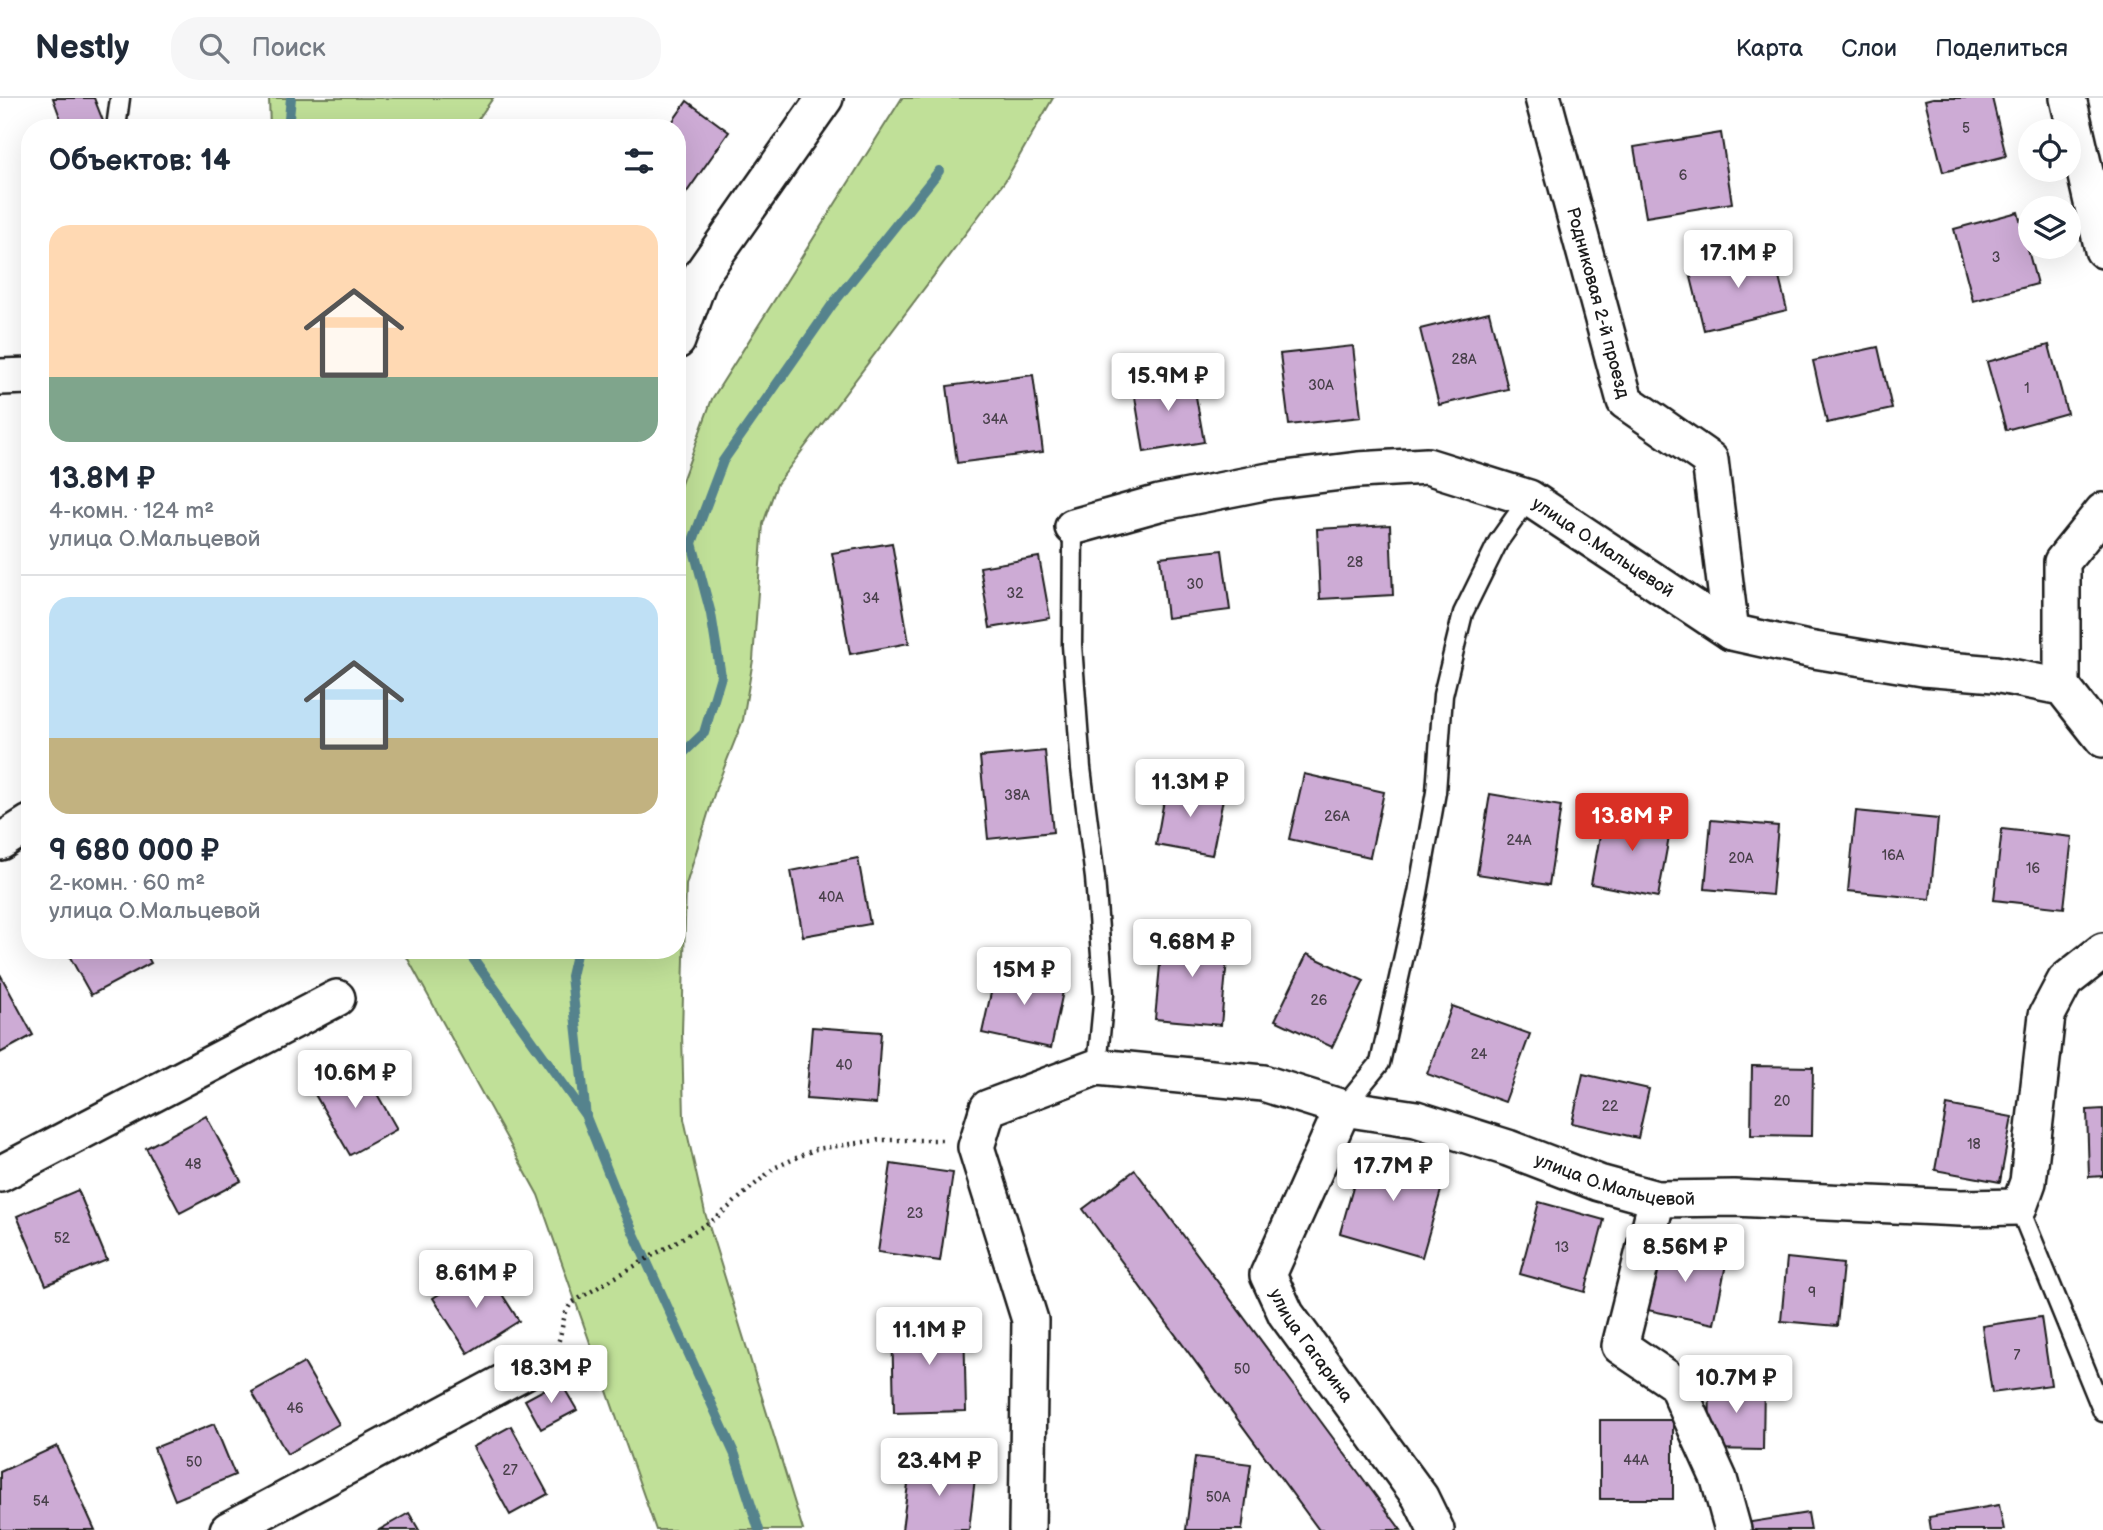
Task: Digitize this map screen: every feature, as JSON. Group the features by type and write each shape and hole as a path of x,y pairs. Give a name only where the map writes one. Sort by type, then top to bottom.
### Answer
{"street":[{"path":"686,316 701,275 825,98"},
{"name":"Родниковая 2-й проезд","path":"1543,98 1625,401 1710,460 1731,632"},
{"path":"2068,98 2103,250"},
{"path":"0,377 21,376"},
{"name":"улица О.Мальцевой","path":"1073,527 1159,503 1269,481 1358,470 1427,466 1529,498 1731,632 1808,649 1923,668 1995,674 2062,687"},
{"path":"2103,511 2062,562 2062,687 2103,739"},
{"path":"0,842 21,829"},
{"path":"2019,1207 2028,1182 2047,1014 2065,981 2103,951"},
{"path":"0,1174 337,998"},
{"name":"улица О.Мальцевой","path":"976,1147 988,1108 1097,1067 1264,1083 1343,1108 1416,1119 1508,1148 1599,1183 1657,1199 1734,1198 1961,1208 2019,1207"},
{"name":"улица Гагарина","path":"1343,1108 1268,1275 1286,1314 1420,1497 1436,1530"},
{"path":"976,1147 1030,1320 1027,1530"},
{"path":"1657,1199 1620,1346 1676,1384 1719,1479 1733,1530"},
{"path":"228,1530 525,1371"}],"lane":[{"path":"117,119 120,98"},
{"path":"1343,1108 1380,1063 1418,893 1436,792 1443,695 1463,613 1498,542 1529,498"},
{"path":"1073,527 1072,645 1104,994 1097,1067"},
{"path":"2019,1207 2103,1412"}],"path":[{"path":"525,1371 556,1349 566,1309 573,1302 715,1219 774,1168 816,1149 878,1140 937,1139 976,1147"}],"green space":[{"path":"269,98 493,98 478,119 270,119"},
{"path":"902,98 1053,98 1005,181 777,484 763,524 753,660 743,720 716,788 686,885 686,470 712,399"},
{"path":"408,959 684,959 684,1119 705,1213 803,1530 656,1530 538,1195"}],"building":[{"path":"53,98 94,98 102,119 61,119"},
{"path":"1992,98 2006,156 1943,172 1925,100"},
{"path":"687,101 729,132 686,193 686,119 674,119"},
{"path":"1721,133 1732,203 1646,217 1634,147"},
{"path":"2018,212 2018,259 2030,259 2037,284 1973,301 1954,229"},
{"path":"1772,249 1787,310 1704,330 1689,269"},
{"path":"1489,312 1508,389 1439,405 1420,329"},
{"path":"2049,345 2067,413 2006,430 1987,362"},
{"path":"1353,346 1361,417 1289,425 1280,354"},
{"path":"1878,347 1892,409 1827,423 1813,361"},
{"path":"1192,374 1204,442 1144,452 1133,385"},
{"path":"1033,375 1043,452 957,463 947,386"},
{"path":"1390,525 1393,595 1320,599 1317,529"},
{"path":"892,543 909,643 850,654 832,553"},
{"path":"1222,550 1230,610 1167,618 1160,557"},
{"path":"1039,557 1050,618 990,628 980,567"},
{"path":"1045,751 1053,832 988,839 980,757"},
{"path":"1304,774 1384,792 1370,857 1289,839"},
{"path":"1167,783 1224,794 1212,855 1156,845"},
{"path":"1490,794 1561,806 1549,885 1477,874"},
{"path":"1605,809 1672,821 1658,897 1591,884"},
{"path":"1856,811 1938,819 1930,899 1848,891"},
{"path":"1711,820 1778,826 1772,895 1705,889"},
{"path":"2002,829 2072,837 2064,908 1994,900"},
{"path":"858,858 870,924 803,936 791,871"},
{"path":"1163,933 1229,938 1221,1025 1155,1019"},
{"path":"1307,954 1364,981 1332,1047 1275,1020"},
{"path":"71,959 149,959 151,963 91,995"},
{"path":"997,966 1065,982 1051,1048 982,1033"},
{"path":"0,974 33,1035 0,1053"},
{"path":"1452,1006 1530,1034 1505,1102 1427,1074"},
{"path":"812,1027 881,1032 876,1104 806,1099"},
{"path":"360,1064 397,1129 350,1155 313,1091"},
{"path":"1752,1066 1813,1067 1812,1136 1751,1135"},
{"path":"1583,1074 1649,1089 1638,1138 1572,1123"},
{"path":"1947,1105 2012,1117 2000,1182 1935,1170"},
{"path":"2103,1109 2103,1176 2089,1177 2087,1110"},
{"path":"206,1116 241,1181 180,1213 146,1148"},
{"path":"1364,1149 1446,1173 1422,1257 1340,1233"},
{"path":"891,1164 953,1173 940,1261 878,1252"},
{"path":"1135,1170 1401,1530 1319,1530 1083,1209"},
{"path":"78,1190 107,1260 46,1285 17,1216"},
{"path":"1539,1202 1604,1220 1585,1292 1520,1274"},
{"path":"1657,1244 1727,1259 1714,1324 1643,1309"},
{"path":"1787,1258 1843,1264 1837,1326 1781,1321"},
{"path":"484,1266 519,1321 468,1353 433,1298"},
{"path":"2041,1317 2051,1385 1992,1393 1982,1326"},
{"path":"964,1321 966,1411 894,1413 892,1323"},
{"path":"304,1363 339,1424 287,1454 252,1392"},
{"path":"1710,1380 1764,1381 1763,1450 1709,1449"},
{"path":"560,1381 577,1410 541,1429 525,1400"},
{"path":"1600,1420 1673,1420 1673,1499 1600,1499"},
{"path":"214,1424 235,1475 175,1500 154,1448"},
{"path":"511,1426 548,1494 510,1515 473,1447"},
{"path":"57,1446 95,1530 0,1530 0,1472"},
{"path":"1195,1457 1251,1464 1242,1530 1186,1530"},
{"path":"911,1461 976,1469 969,1530 902,1530"},
{"path":"1999,1505 2004,1530 1931,1530 1929,1517"},
{"path":"409,1513 419,1530 379,1530"},
{"path":"1808,1513 1811,1530 1746,1530 1745,1523"}],"waterway":[{"path":"289,119 291,98"},
{"path":"686,750 704,733 721,676 711,614 692,543 723,461 832,305 939,171"},
{"path":"473,959 586,1116"},
{"path":"575,959 571,976 586,1117 624,1212 735,1455 759,1530"}]}
